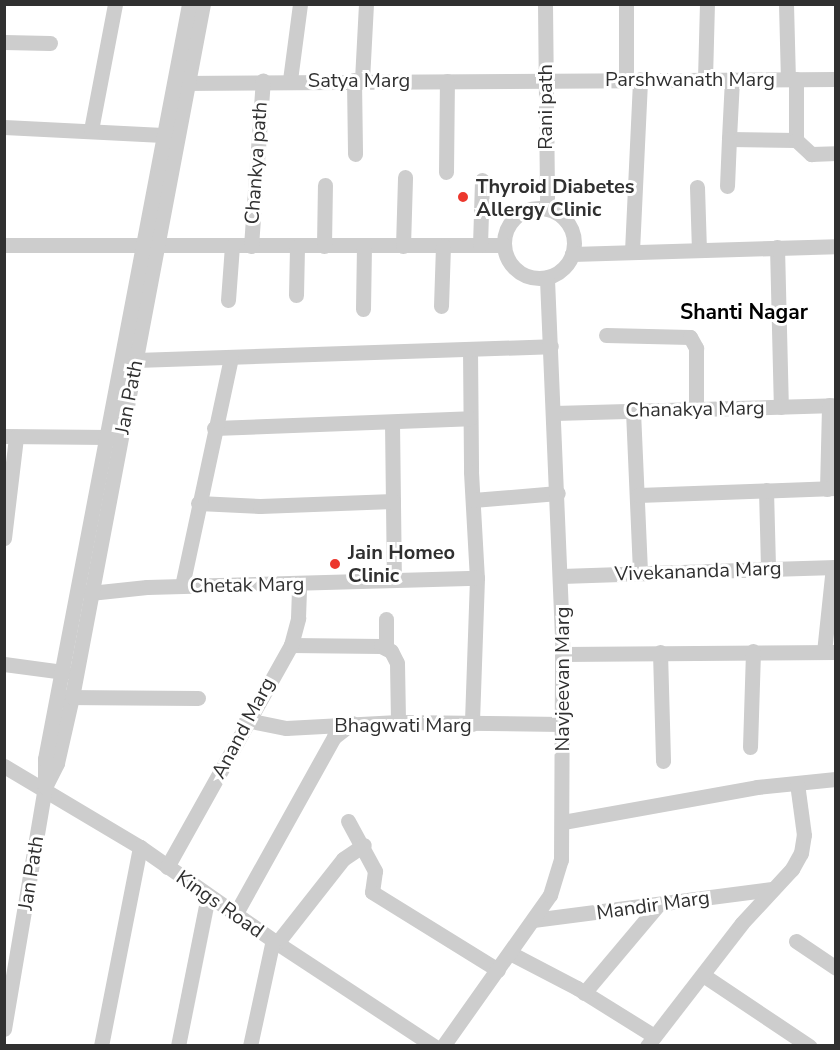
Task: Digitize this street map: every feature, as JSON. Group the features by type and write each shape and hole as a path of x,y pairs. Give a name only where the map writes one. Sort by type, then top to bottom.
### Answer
{"street":[{"path":"91,130 115,4"},
{"name":"Jan Path","path":"65,697 64,672 108,437 151,247 181,83 189,4"},
{"name":"Jan Path","path":"4,1029 10,968 45,787 57,763 65,697 90,593 136,360 163,135 181,83 203,4"},
{"path":"290,80 300,4"},
{"path":"355,154 358,80 366,4"},
{"name":"Rani path","path":"545,4 547,209"},
{"path":"626,4 633,79 632,251"},
{"path":"705,79 707,4"},
{"path":"786,4 796,140"},
{"path":"4,42 50,43"},
{"name":"Satya Marg","path":"181,83 262,80 545,79"},
{"name":"Parshwanath Marg","path":"545,79 836,79"},
{"path":"727,186 732,79"},
{"name":"Chankya path","path":"251,246 262,80"},
{"path":"446,172 447,81"},
{"path":"4,127 163,135"},
{"path":"729,139 796,140 811,154 836,153"},
{"path":"403,246 405,177"},
{"path":"480,245 482,180"},
{"path":"324,246 325,185"},
{"path":"697,187 699,249"},
{"path":"529,209 547,209 570,226 572,254 558,272 547,277 527,276 518,271 511,264 504,245 513,219 529,209"},
{"path":"4,245 297,247 504,245"},
{"path":"228,300 232,246"},
{"path":"363,309 364,246"},
{"path":"441,306 443,246"},
{"path":"572,254 836,246"},
{"path":"296,296 297,247"},
{"path":"777,247 781,407"},
{"name":"Navjeevan Marg","path":"443,1046 550,895 561,860 563,822 561,576 547,277"},
{"path":"606,335 690,337 696,348 696,409"},
{"path":"136,360 551,346"},
{"path":"470,349 470,418 477,578 472,724"},
{"path":"182,586 231,357"},
{"path":"638,495 831,488 832,405"},
{"name":"Chanakya Marg","path":"554,413 832,405"},
{"path":"633,411 640,573"},
{"path":"214,428 470,418"},
{"path":"392,422 394,580"},
{"path":"4,538 10,436 108,437"},
{"path":"766,490 768,568"},
{"path":"473,500 558,493"},
{"path":"198,503 260,506 393,501"},
{"path":"562,654 830,652 834,567"},
{"name":"Vivekananda Marg","path":"561,576 834,567"},
{"name":"Chetak Marg","path":"90,593 182,586 477,578"},
{"name":"Anand Marg","path":"167,867 246,720 291,645 298,618 299,584"},
{"path":"386,619 386,648 397,663 398,722"},
{"path":"291,645 386,648"},
{"path":"750,747 753,651"},
{"path":"660,652 663,760"},
{"path":"4,664 64,672"},
{"path":"65,697 198,698"},
{"name":"Bhagwati Marg","path":"246,720 286,728 398,722 562,724"},
{"path":"236,913 334,737 352,723"},
{"name":"Kings Road","path":"4,766 45,787 140,847 208,897 236,913 275,942 434,1046"},
{"path":"563,822 836,778"},
{"path":"510,953 584,993 650,1041 801,853 804,835 797,783"},
{"path":"348,821 364,845 375,871 372,892 498,970"},
{"path":"250,1046 275,942 343,859 364,845"},
{"path":"100,1046 140,847"},
{"name":"Mandir Marg","path":"533,920 772,889"},
{"path":"178,1046 208,897"},
{"path":"584,993 659,904"},
{"path":"796,941 836,968"},
{"path":"703,975 809,1046"}],"place":[{"name":"Thyroid Diabetes Allergy Clinic","path":"463,197"},
{"name":"Jain Homeo Clinic","path":"335,564"}],"district":[{"name":"Shanti Nagar","path":"744,312"}]}
